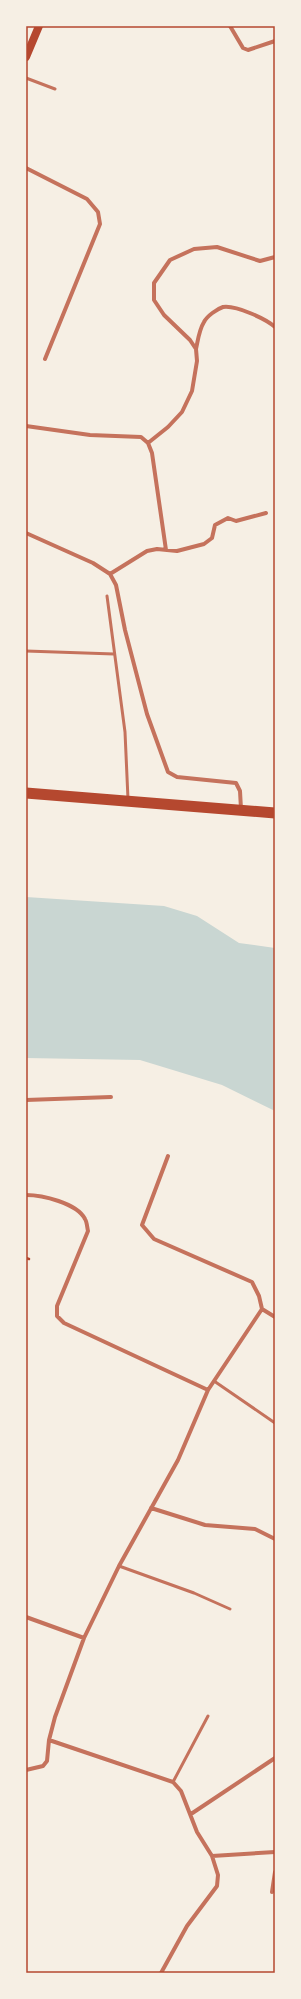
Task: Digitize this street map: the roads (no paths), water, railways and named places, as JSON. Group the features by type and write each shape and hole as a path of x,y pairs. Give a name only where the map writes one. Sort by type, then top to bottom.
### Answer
{"highway":[{"path":"26,793 275,812"}],"main road":[{"path":"26,57 39,26"}],"street":[{"path":"230,26 242,48 248,50 275,41"},
{"path":"26,168 87,199 98,212 100,224 45,359"},
{"path":"196,349 190,340 164,315 154,300 154,283 170,260 194,249 217,247 260,261 275,257"},
{"path":"148,443 168,427 182,412 192,391 197,361 196,349 199,334 204,321 211,314 224,307 245,311 270,322 275,327"},
{"path":"26,426 90,435 140,437 148,443 152,453 166,550"},
{"path":"110,574 147,551 177,551 204,544 212,538 215,525 228,518 236,521 266,512"},
{"path":"26,533 93,563 110,574 116,585 147,714 168,772 177,777 236,783 240,791 241,810"},
{"path":"26,1100 111,1097"},
{"path":"168,1156 142,1225 154,1239 252,1282 262,1309 275,1317"},
{"path":"26,1195 65,1203 77,1210 85,1218 88,1231 57,1306 57,1316 64,1323 208,1390"},
{"path":"26,1770 43,1766 47,1761 49,1740 54,1717 84,1638 119,1566 178,1460 208,1390 262,1309"},
{"path":"151,1508 204,1524 256,1529 275,1539"},
{"path":"26,1617 84,1638"},
{"path":"49,1740 173,1782 181,1791 197,1832 212,1856 218,1875 217,1886 187,1926 160,1973"},
{"path":"191,1814 275,1758"},
{"path":"212,1856 275,1852"},
{"path":"272,1892 275,1872"}],"lane":[{"path":"26,78 55,89"},
{"path":"107,596 125,732 128,800"},
{"path":"26,651 114,654"},
{"path":"214,1381 275,1423"},
{"path":"119,1566 194,1592 230,1609"},
{"path":"173,1782 208,1716"}]}
